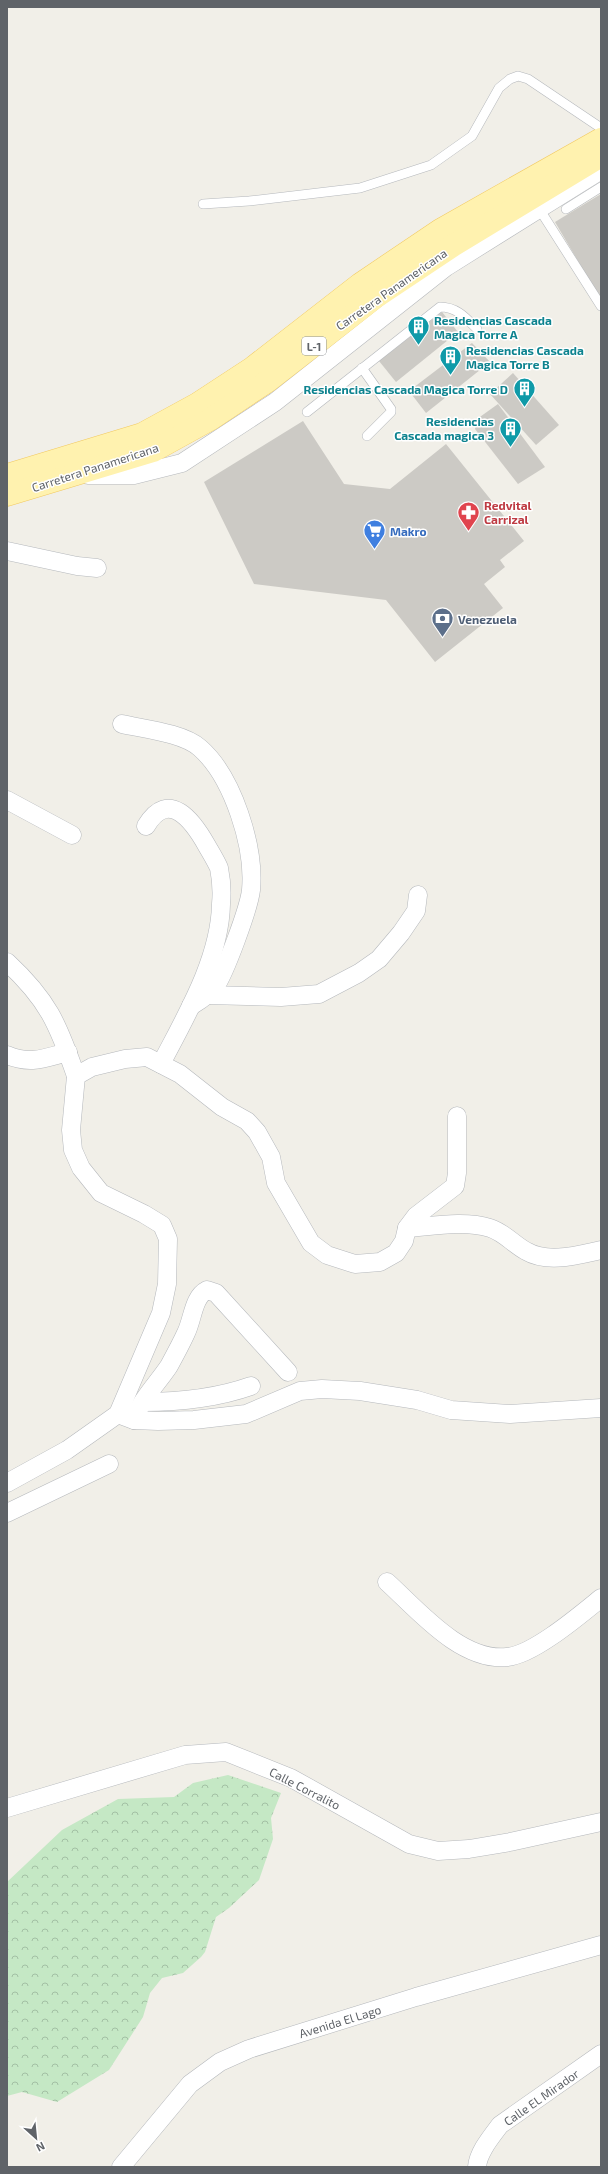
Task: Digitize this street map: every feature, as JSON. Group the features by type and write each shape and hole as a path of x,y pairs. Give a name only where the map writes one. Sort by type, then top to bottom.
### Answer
{"main road":[{"name":"Carretera Panamericana","path":"7,475 142,434 197,404 252,368 360,284 440,230 601,139"},
{"name":"Carretera Panamericana","path":"7,495 153,450 211,419 268,382 389,289 454,245 601,156"}],"street":[{"name":"L-1","path":"75,474 134,475 182,463 275,402 446,267 538,207 601,170"},
{"path":"7,551 77,566 97,568"},
{"path":"122,724 181,737 199,746 213,761 227,786 241,819 247,839 251,864 251,891 234,944 215,986 207,995 191,1006"},
{"path":"7,800 72,835"},
{"path":"146,826 153,814 163,808 178,809 197,828 219,868 221,904 215,946 191,1006 161,1064"},
{"path":"207,995 281,997 319,994 359,973 380,959 416,911 418,895"},
{"path":"7,962 28,982 52,1013 68,1052 76,1076 71,1130 73,1150 81,1168 101,1193 144,1214 162,1225 168,1239 167,1284 161,1313 126,1417"},
{"path":"7,1055 17,1059 36,1061 68,1052"},
{"path":"76,1076 92,1067 125,1059 147,1058 180,1074 222,1107 247,1121 256,1132 271,1157 276,1183 293,1215 311,1243 328,1255 355,1264 380,1262 396,1253 404,1241 407,1228 416,1216 455,1186 457,1173 457,1116"},
{"path":"407,1228 443,1226 490,1228 506,1235 525,1251 538,1257 560,1257 601,1250"},
{"path":"7,1483 126,1417 143,1402 169,1365 187,1332 198,1299 202,1293 208,1290 216,1293 288,1372"},
{"path":"143,1402 206,1397 230,1393 251,1386"},
{"path":"126,1417 194,1420 246,1414 300,1391 322,1389 368,1392 417,1400 451,1410 510,1414 601,1408"},
{"path":"7,1513 109,1464"},
{"path":"387,1582 447,1637 483,1656 508,1658 526,1651 569,1624 601,1598"},
{"name":"Calle Corralito","path":"7,1808 185,1755 226,1752 291,1778 409,1844 438,1851 469,1849 510,1842 601,1822"},
{"name":"Avenida El Lago","path":"121,2167 190,2084 220,2062 250,2049 416,1997 601,1946"},
{"name":"Calle EL Mirador","path":"477,2167 477,2162 489,2140 500,2125 601,2054"}],"lane":[{"path":"203,204 249,201 360,188 431,165 472,136 499,88 510,79 518,76 528,79 601,128"},
{"path":"566,208 601,187"},
{"path":"538,207 601,306"},
{"path":"307,412 440,307 450,307 459,312 477,329"},
{"path":"362,368 391,409 391,412 367,436"}],"green space":[{"path":"228,1775 281,1793 271,1818 273,1839 259,1880 229,1908 216,1917 205,1952 201,1957 183,1973 162,1978 150,1993 143,2017 109,2070 57,2102 22,2092 7,2096 7,1882 62,1830 118,1799 174,1797 193,1783"}],"building":[{"path":"601,194 601,300 555,222"},
{"name":"Residencias Cascada Magica Torre A","path":"442,312 458,332 396,382 379,361"},
{"name":"Residencias Cascada Magica Torre B","path":"472,343 490,362 426,413 409,391"},
{"name":"Residencias Cascada Magica Torre D","path":"513,373 559,425 536,445 490,394"},
{"name":"Residencias Cascada magica 3","path":"498,404 545,467 518,484 475,429 477,419"},
{"name":"Makro","path":"303,421 344,484 390,489 446,444 524,541 500,560 505,567 484,584 503,608 435,662 386,600 254,584 204,482"}],"place":[{"name":"Residencias Cascada Magica Torre A","path":"419,346"},
{"name":"Residencias Cascada Magica Torre B","path":"450,376"},
{"name":"Residencias Cascada Magica Torre D","path":"524,408"},
{"name":"Residencias Cascada magica 3","path":"510,448"},
{"name":"Redvital Carrizal","path":"468,532"},
{"name":"Makro","path":"375,550"},
{"name":"Venezuela","path":"442,638"}]}
